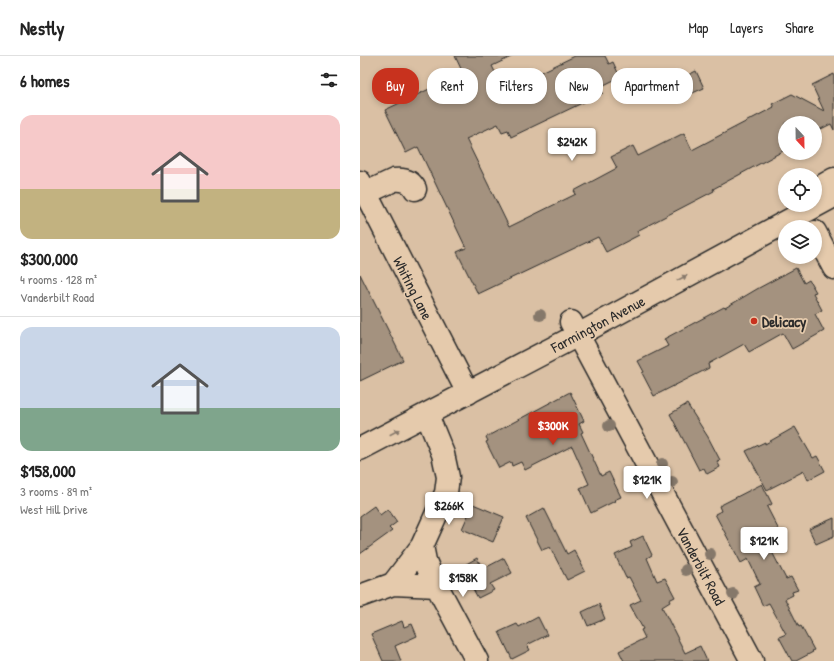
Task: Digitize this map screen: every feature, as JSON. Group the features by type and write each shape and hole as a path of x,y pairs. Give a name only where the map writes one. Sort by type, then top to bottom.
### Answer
{"street":[{"path":"822,186 834,179"},
{"path":"363,188 399,180 411,183 415,189"},
{"name":"Whiting Lane","path":"363,188 464,387"},
{"name":"Farmington Avenue","path":"822,202 834,196"},
{"name":"Farmington Avenue","path":"360,432 464,387 574,328 801,212"},
{"path":"822,245 834,268"},
{"name":"Vanderbilt Road","path":"574,328 752,661"},
{"name":"Farmington Avenue","path":"360,449 427,415 464,387"},
{"path":"393,584 422,546 446,493 448,477 443,454 427,415"},
{"path":"422,546 425,561 431,575 477,661"},
{"path":"360,596 393,584 438,586"}],"building":[{"path":"455,56 513,56 492,66 493,68 486,68 486,104 547,104 547,69 575,56 605,56 609,64 613,62 616,68 611,68 611,82 603,86 603,68 555,68 555,104 580,104 511,137 508,130 502,132 498,124 466,139 509,227 576,194 574,191 617,168 611,157 633,146 638,156 684,133 692,150 774,107 772,104 792,94 824,111 812,85 834,74 834,130 831,124 822,128 822,116 778,116 778,154 713,189 714,191 637,231 639,235 606,252 598,237 478,294 457,252 466,248 418,147 406,153 385,110 398,104 419,104 419,94 427,90 427,104 478,104 478,68 461,68"},
{"path":"696,71 704,88 693,93 693,72"},
{"path":"796,268 804,283 809,280 816,292 813,293 822,310 815,314 824,331 792,349 783,333 749,352 744,344 708,364 709,368 654,396 642,373 644,372 638,361 668,346 664,339 724,307 725,308"},
{"path":"360,274 403,360 360,381"},
{"path":"570,392 584,421 579,424 583,432 581,433 601,476 609,472 621,497 591,513 580,488 589,484 572,446 525,470 521,462 512,466 511,462 499,468 486,442 488,441 486,437"},
{"path":"687,404 708,437 720,460 717,461 720,467 707,474 704,468 699,470 670,414"},
{"path":"795,427 813,458 817,456 825,471 808,480 804,471 767,490 746,451 765,442 765,444"},
{"path":"762,484 772,504 767,507 785,542 771,550 786,579 791,577 798,590 792,592 793,595 785,599 799,627 801,626 814,650 796,661 792,661 779,637 786,634 769,603 763,606 754,587 760,584 748,559 741,563 715,514 721,511 719,506"},
{"path":"473,504 504,517 493,542 462,529"},
{"path":"374,506 380,515 388,509 397,522 389,528 392,531 360,554 360,516"},
{"path":"544,508 567,554 574,550 585,571 567,580 550,547 542,550 526,518"},
{"path":"834,518 834,536 816,544 809,529"},
{"path":"643,536 652,555 647,558 657,581 665,578 675,597 669,600 670,602 662,607 685,653 700,646 707,661 624,661 619,651 645,638 641,630 643,629 630,605 641,600 629,577 626,578 615,555 632,547 630,542"},
{"path":"477,558 482,568 481,570 504,558 512,573 490,584 494,590 478,598 461,567"},
{"path":"599,604 605,619 588,626 582,612"},
{"path":"538,617 547,635 527,645 530,650 512,659 499,632 517,624 519,627"},
{"path":"402,621 404,627 412,624 417,636 395,646 401,661 383,661 371,634"}],"place":[{"name":"Delicacy","path":"754,321"}]}
